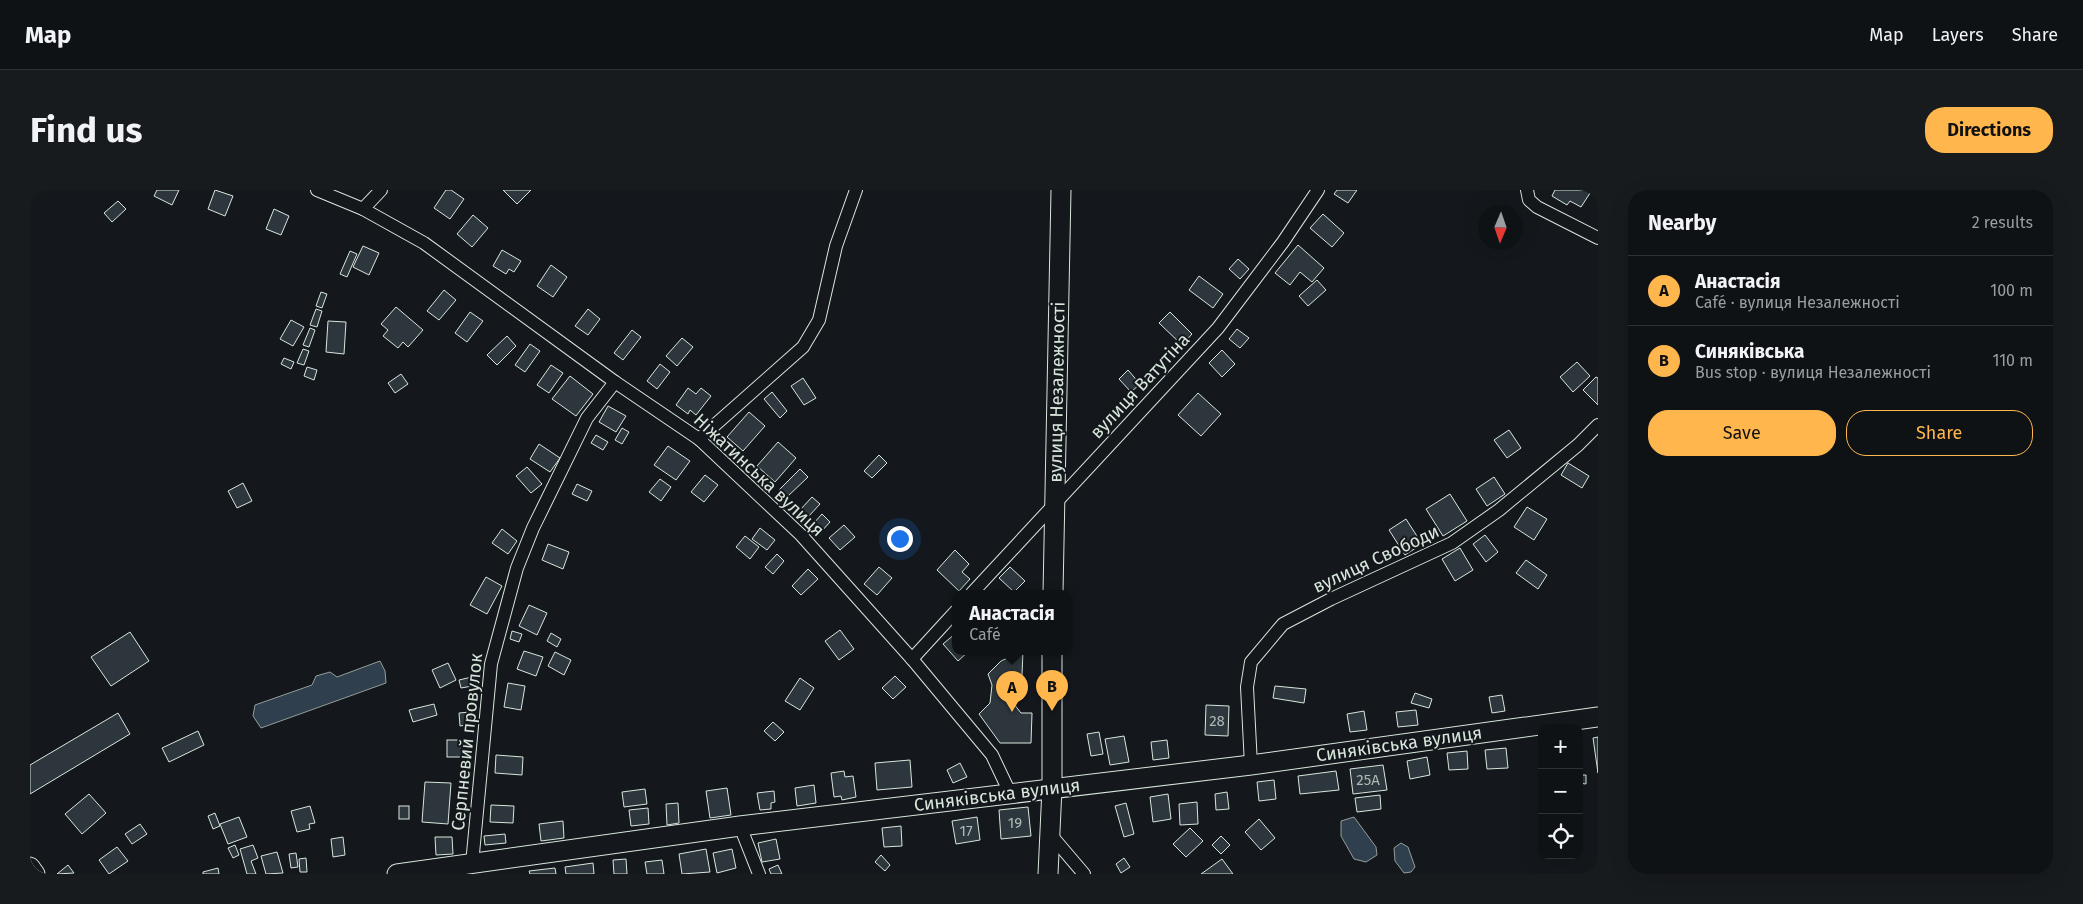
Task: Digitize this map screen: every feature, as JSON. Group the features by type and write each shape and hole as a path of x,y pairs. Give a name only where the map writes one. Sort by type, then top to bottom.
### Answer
{"street":[{"name":"Ніжатинська вулиця","path":"317,190 363,209 424,243 615,382 699,440 801,535 912,659 992,755 1010,793"},
{"path":"363,209 381,190"},
{"path":"699,440 803,347 819,320 836,246 856,190"},
{"name":"вулиця Незалежності","path":"1053,590 1061,190"},
{"name":"вулиця Ватутіна","path":"975,590 1218,328 1283,242 1318,190"},
{"path":"1527,190 1529,200 1537,207 1598,238"},
{"name":"Серпневий провулок","path":"472,864 491,664 517,568 534,528 587,418 615,382"},
{"name":"вулиця Свободи","path":"1251,765 1248,687 1251,662 1283,624 1331,599 1452,544 1506,504 1578,445 1598,425"},
{"path":"912,659 952,615"},
{"path":"1048,874 1052,788 1052,655"},
{"name":"Синяківська вулиця","path":"397,874 740,826 1251,765 1598,717"},
{"path":"740,826 759,874"},
{"path":"1050,834 1084,874"},
{"path":"30,867 35,874"}],"water":[{"path":"380,661 385,671 386,683 261,728 253,716 255,705 312,685 316,676 330,672 337,677"},
{"path":"1354,817 1376,847 1377,855 1366,862 1354,859 1341,836 1341,821"},
{"path":"1401,843 1408,847 1415,867 1411,872 1404,873 1395,861 1394,848"}],"building":[{"path":"157,190 179,190 172,205 154,196"},
{"path":"215,190 233,196 225,216 208,209"},
{"path":"446,190 451,190 464,199 450,219 434,208"},
{"path":"503,190 531,190 517,204"},
{"path":"1337,190 1357,190 1348,203 1334,194"},
{"path":"1555,190 1592,190 1581,207 1570,201 1567,205 1552,196"},
{"path":"118,201 126,209 112,222 104,213"},
{"path":"274,209 289,216 281,235 266,229"},
{"path":"1323,214 1344,233 1332,247 1310,228"},
{"path":"473,215 488,228 472,247 457,234"},
{"path":"1298,245 1324,268 1312,282 1300,272 1290,285 1275,273"},
{"path":"363,246 379,253 369,275 353,267"},
{"path":"502,250 521,261 514,272 509,269 506,274 493,266"},
{"path":"350,251 357,254 347,277 340,274"},
{"path":"1238,259 1249,269 1240,279 1229,269"},
{"path":"551,265 567,277 553,297 537,286"},
{"path":"1199,276 1223,294 1213,308 1189,290"},
{"path":"1317,280 1326,290 1308,306 1299,296"},
{"path":"444,290 456,300 439,320 427,311"},
{"path":"321,292 327,294 322,308 316,306"},
{"path":"396,307 423,330 408,347 403,342 398,348 383,336 388,330 381,324"},
{"path":"316,309 322,311 317,327 310,325"},
{"path":"588,309 600,319 588,335 575,326"},
{"path":"470,312 483,321 467,342 455,333"},
{"path":"1170,312 1192,334 1182,345 1159,323"},
{"path":"291,320 304,327 293,346 280,339"},
{"path":"328,321 346,322 344,354 326,352"},
{"path":"310,328 315,330 309,347 303,345"},
{"path":"1237,329 1249,338 1240,348 1229,339"},
{"path":"632,330 641,337 623,360 614,353"},
{"path":"507,336 516,346 497,365 487,355"},
{"path":"682,338 693,347 677,366 666,356"},
{"path":"530,344 540,351 525,372 515,365"},
{"path":"303,349 309,351 304,365 297,363"},
{"path":"1222,350 1235,364 1222,377 1209,363"},
{"path":"284,358 294,362 291,369 281,364"},
{"path":"1577,362 1590,376 1573,392 1560,377"},
{"path":"660,364 670,372 657,389 647,381"},
{"path":"551,365 563,373 549,393 537,385"},
{"path":"307,367 317,370 314,380 304,376"},
{"path":"1128,370 1140,384 1131,392 1119,379"},
{"path":"401,374 408,384 395,393 388,383"},
{"path":"570,376 593,394 576,416 552,399"},
{"path":"1596,377 1598,378 1598,405 1583,390"},
{"path":"803,378 816,398 804,405 791,386"},
{"path":"688,388 696,394 701,388 711,396 696,415 690,410 688,414 676,405"},
{"path":"772,392 787,411 780,418 764,399"},
{"path":"1198,393 1221,414 1201,436 1178,415"},
{"path":"608,406 626,416 616,432 599,422"},
{"path":"749,412 765,426 743,451 727,437"},
{"path":"622,428 629,432 622,444 615,440"},
{"path":"1509,430 1521,448 1507,458 1494,440"},
{"path":"596,435 608,442 603,450 591,443"},
{"path":"778,442 796,458 775,482 757,466"},
{"path":"539,444 560,458 550,472 530,459"},
{"path":"668,446 690,461 676,480 654,465"},
{"path":"879,455 887,463 872,478 864,471"},
{"path":"1568,463 1589,476 1582,488 1561,475"},
{"path":"527,467 542,484 531,493 516,476"},
{"path":"800,469 808,477 787,497 779,490"},
{"path":"705,475 718,485 704,502 691,492"},
{"path":"1494,477 1505,494 1487,506 1476,489"},
{"path":"660,479 671,487 661,501 649,492"},
{"path":"243,483 252,501 237,508 228,491"},
{"path":"577,484 592,491 587,501 572,494"},
{"path":"1450,494 1467,521 1443,536 1426,509"},
{"path":"812,497 820,504 808,517 800,510"},
{"path":"1527,507 1547,519 1534,540 1514,527"},
{"path":"822,514 830,522 820,533 812,525"},
{"path":"1406,519 1422,544 1405,555 1389,530"},
{"path":"844,525 855,537 840,550 829,538"},
{"path":"760,528 775,540 767,550 752,539"},
{"path":"502,529 517,541 508,554 492,543"},
{"path":"1485,535 1498,552 1486,562 1473,544"},
{"path":"745,536 759,547 750,559 736,547"},
{"path":"548,544 569,552 563,569 542,560"},
{"path":"1460,548 1473,570 1455,581 1442,559"},
{"path":"955,550 969,564 962,572 970,579 958,590 937,570"},
{"path":"777,554 784,561 773,574 765,567"},
{"path":"1526,560 1547,575 1538,589 1516,573"},
{"path":"879,567 892,578 877,595 864,584"},
{"path":"1010,567 1025,581 1016,590 1012,590 999,578"},
{"path":"808,569 818,579 801,595 792,586"},
{"path":"486,577 502,586 487,614 470,605"},
{"path":"529,605 547,613 537,635 519,626"},
{"path":"840,630 854,649 839,660 825,641"},
{"path":"512,631 522,634 519,642 510,639"},
{"path":"130,632 149,661 111,686 91,657"},
{"path":"551,633 561,639 557,647 547,641"},
{"path":"952,636 952,654 943,644"},
{"path":"524,651 543,657 536,676 517,669"},
{"path":"555,652 571,660 564,675 548,666"},
{"path":"953,655 965,655 958,661"},
{"path":"1014,655 1023,655 1022,675 1014,688 1014,704 1021,713 1032,713 1031,743 1000,743 979,714 990,703 992,685 988,674 1001,661"},
{"path":"448,663 456,680 440,688 432,670"},
{"path":"476,676 478,685 461,688 459,680"},
{"path":"895,676 906,687 893,699 882,688"},
{"path":"800,678 814,688 800,710 785,701"},
{"path":"508,683 525,686 521,710 504,707"},
{"path":"1275,686 1306,689 1304,703 1273,698"},
{"path":"1415,693 1432,699 1429,708 1411,703"},
{"path":"1502,695 1505,711 1492,713 1489,697"},
{"path":"434,704 437,715 413,722 409,710"},
{"path":"1206,705 1229,706 1228,736 1205,735"},
{"path":"1416,710 1418,725 1398,727 1396,712"},
{"path":"1364,711 1367,730 1350,732 1347,714"},
{"path":"470,712 472,724 460,726 459,713"},
{"path":"118,713 130,734 30,794 30,765"},
{"path":"773,722 784,732 775,741 764,731"},
{"path":"198,731 204,745 169,762 162,748"},
{"path":"1099,732 1103,754 1091,756 1087,734"},
{"path":"1124,736 1129,762 1110,765 1105,739"},
{"path":"1598,737 1598,773 1593,738"},
{"path":"447,740 465,740 465,757 447,757"},
{"path":"1167,740 1169,758 1153,760 1151,742"},
{"path":"1506,748 1508,768 1487,769 1485,750"},
{"path":"1467,751 1468,769 1449,770 1447,753"},
{"path":"496,755 523,757 522,775 495,773"},
{"path":"1427,757 1430,775 1410,779 1407,761"},
{"path":"910,760 912,787 877,790 875,763"},
{"path":"960,763 967,777 953,783 947,770"},
{"path":"1383,765 1387,790 1353,794 1350,769"},
{"path":"844,771 845,777 853,776 856,797 842,800 841,796 834,797 831,773"},
{"path":"1336,771 1339,790 1300,794 1298,776"},
{"path":"1583,775 1586,775 1586,784 1583,784"},
{"path":"1274,780 1276,799 1259,801 1257,782"},
{"path":"425,782 451,783 448,824 422,822"},
{"path":"814,785 816,803 797,806 795,788"},
{"path":"727,788 731,815 710,818 706,791"},
{"path":"645,789 647,804 624,807 622,792"},
{"path":"774,791 775,802 771,803 771,809 760,810 757,793"},
{"path":"1227,792 1229,809 1216,810 1215,794"},
{"path":"89,794 106,813 82,834 65,814"},
{"path":"1168,794 1171,819 1153,822 1150,797"},
{"path":"1380,795 1381,809 1357,812 1355,798"},
{"path":"1197,802 1198,824 1180,825 1179,804"},
{"path":"678,803 679,823 667,825 666,804"},
{"path":"1126,803 1134,834 1124,837 1115,806"},
{"path":"491,805 514,806 513,823 490,822"},
{"path":"310,806 315,823 309,824 310,829 297,832 291,811"},
{"path":"399,806 409,806 409,819 399,819"},
{"path":"1028,807 1031,836 1001,839 999,810"},
{"path":"648,808 649,824 631,826 629,810"},
{"path":"215,813 220,826 213,829 208,816"},
{"path":"239,817 247,837 228,844 220,824"},
{"path":"977,817 980,840 956,844 952,821"},
{"path":"1259,819 1275,838 1261,850 1245,832"},
{"path":"563,821 564,838 541,841 539,824"},
{"path":"140,824 147,834 132,844 125,834"},
{"path":"901,826 902,846 884,847 882,828"},
{"path":"1190,828 1203,841 1186,857 1173,844"},
{"path":"505,834 506,843 485,845 484,836"},
{"path":"1221,836 1230,845 1221,854 1212,845"},
{"path":"343,837 345,855 333,857 331,839"},
{"path":"435,837 452,837 453,854 436,855"},
{"path":"776,839 780,859 762,862 758,843"},
{"path":"235,845 239,855 233,858 228,848"},
{"path":"253,845 258,858 251,861 256,874 247,874 240,849"},
{"path":"117,847 128,861 109,874 99,860"},
{"path":"706,849 710,872 682,874 679,854"},
{"path":"732,849 736,868 717,873 713,853"},
{"path":"277,852 283,873 266,874 261,856"},
{"path":"296,853 298,867 291,868 289,854"},
{"path":"881,855 890,865 885,871 875,862"},
{"path":"306,858 307,872 300,872 299,859"},
{"path":"1124,858 1130,867 1121,873 1116,864"},
{"path":"626,859 627,874 614,874 613,860"},
{"path":"1222,859 1233,874 1201,874"},
{"path":"662,860 664,874 647,874 645,862"},
{"path":"593,863 594,874 566,874 565,867"},
{"path":"68,865 74,873 57,874"},
{"path":"778,865 782,874 771,874 769,869"},
{"path":"218,868 219,874 203,874 203,872"},
{"path":"555,868 556,874 530,874 529,871"}],"place":[{"name":"Синяківська","path":"1052,711"},
{"name":"Анастасія","path":"1012,712"}]}
